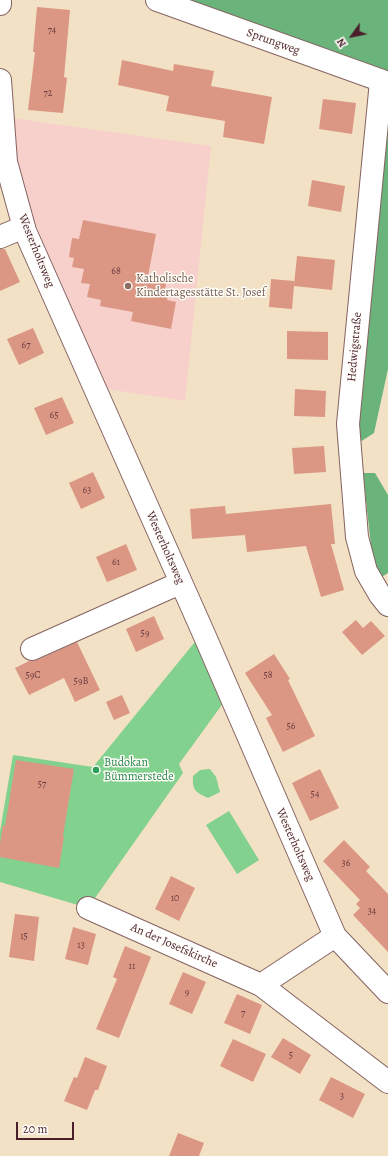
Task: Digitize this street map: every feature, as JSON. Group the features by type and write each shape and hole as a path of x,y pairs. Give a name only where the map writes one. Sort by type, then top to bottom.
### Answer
{"street":[{"name":"Sprungweg","path":"158,0 384,82"},
{"name":"Westerholtsweg","path":"0,80 6,162 24,227 335,936 388,992"},
{"name":"Hedwigstraße","path":"384,82 348,424 357,537 366,571 388,605"},
{"path":"0,237 24,227"},
{"path":"32,649 180,583"},
{"name":"An der Josefskirche","path":"88,908 260,985 388,1082"},
{"path":"260,985 335,936"}],"shaded area":[{"name":"Katholische Kindertagesstätte St. Josef","path":"12,118 211,146 185,401 101,388 19,183"}],"green space":[{"path":"180,0 388,0 388,77"},
{"path":"388,98 388,369 374,433 360,442 356,405"},
{"path":"363,473 375,473 388,495 388,573 380,578 372,555"},
{"name":"Budokan Bümmerstede","path":"203,632 229,695 179,764 183,773 88,908 0,882 0,831 13,755 93,767"},
{"path":"210,769 216,777 220,792 208,798 200,794 194,788 193,776 200,770"},
{"path":"229,811 259,860 237,874 206,825"}],"building":[{"path":"37,7 70,10 64,77 67,78 63,113 28,110 35,52 33,52"},
{"path":"122,60 173,71 174,64 214,71 211,86 272,97 264,144 223,137 225,121 166,111 169,96 118,85"},
{"path":"323,99 356,103 352,134 319,129"},
{"path":"312,180 345,186 341,212 308,206"},
{"path":"83,220 156,234 148,276 167,279 164,294 168,295 167,300 176,302 171,329 131,321 133,312 100,306 101,300 87,297 90,284 81,283 84,269 72,267 74,258 69,257 72,238 79,239"},
{"path":"0,249 5,249 20,282 0,291"},
{"path":"297,256 335,260 332,290 294,286 292,309 269,307 271,279 294,281 294,285"},
{"path":"33,328 44,353 19,365 7,339"},
{"path":"287,331 328,332 328,360 287,359"},
{"path":"295,389 326,391 325,417 294,416"},
{"path":"62,397 74,423 46,435 34,408"},
{"path":"324,446 326,472 294,474 292,448"},
{"path":"93,472 105,498 81,509 69,483"},
{"path":"331,504 335,544 331,544 344,590 321,597 306,546 247,552 245,535 192,539 190,509 225,506 226,514"},
{"path":"126,544 137,570 107,582 96,557"},
{"path":"154,616 164,639 136,652 126,629"},
{"path":"356,620 363,628 371,621 385,636 362,655 342,632"},
{"path":"77,642 100,690 75,702 64,678 29,695 15,668"},
{"path":"274,654 290,679 288,680 315,736 283,752 266,718 272,715 245,673"},
{"path":"122,695 130,713 114,720 106,702"},
{"path":"16,760 74,769 59,868 0,857 0,844 3,825 5,826"},
{"path":"320,769 339,808 310,821 292,783"},
{"path":"344,840 370,867 366,871 388,894 388,952 353,915 360,908 356,904 360,900 323,861"},
{"path":"171,876 195,888 179,921 155,909"},
{"path":"15,914 39,917 34,961 9,957"},
{"path":"73,927 96,934 88,965 65,959"},
{"path":"125,946 151,957 119,1038 96,1029 117,979 113,977"},
{"path":"183,972 206,982 192,1014 169,1004"},
{"path":"237,994 262,1005 250,1034 224,1023"},
{"path":"283,1038 311,1055 300,1074 271,1057"},
{"path":"233,1039 266,1054 253,1082 220,1066"},
{"path":"85,1057 107,1066 98,1090 95,1090 87,1110 64,1101 74,1077 77,1078"},
{"path":"331,1077 365,1094 353,1118 319,1100"},
{"path":"178,1133 204,1143 199,1156 169,1156"}],"place":[{"name":"Katholische Kindertagesstätte St. Josef","path":"128,286"},
{"name":"Budokan Bümmerstede","path":"96,770"}]}
